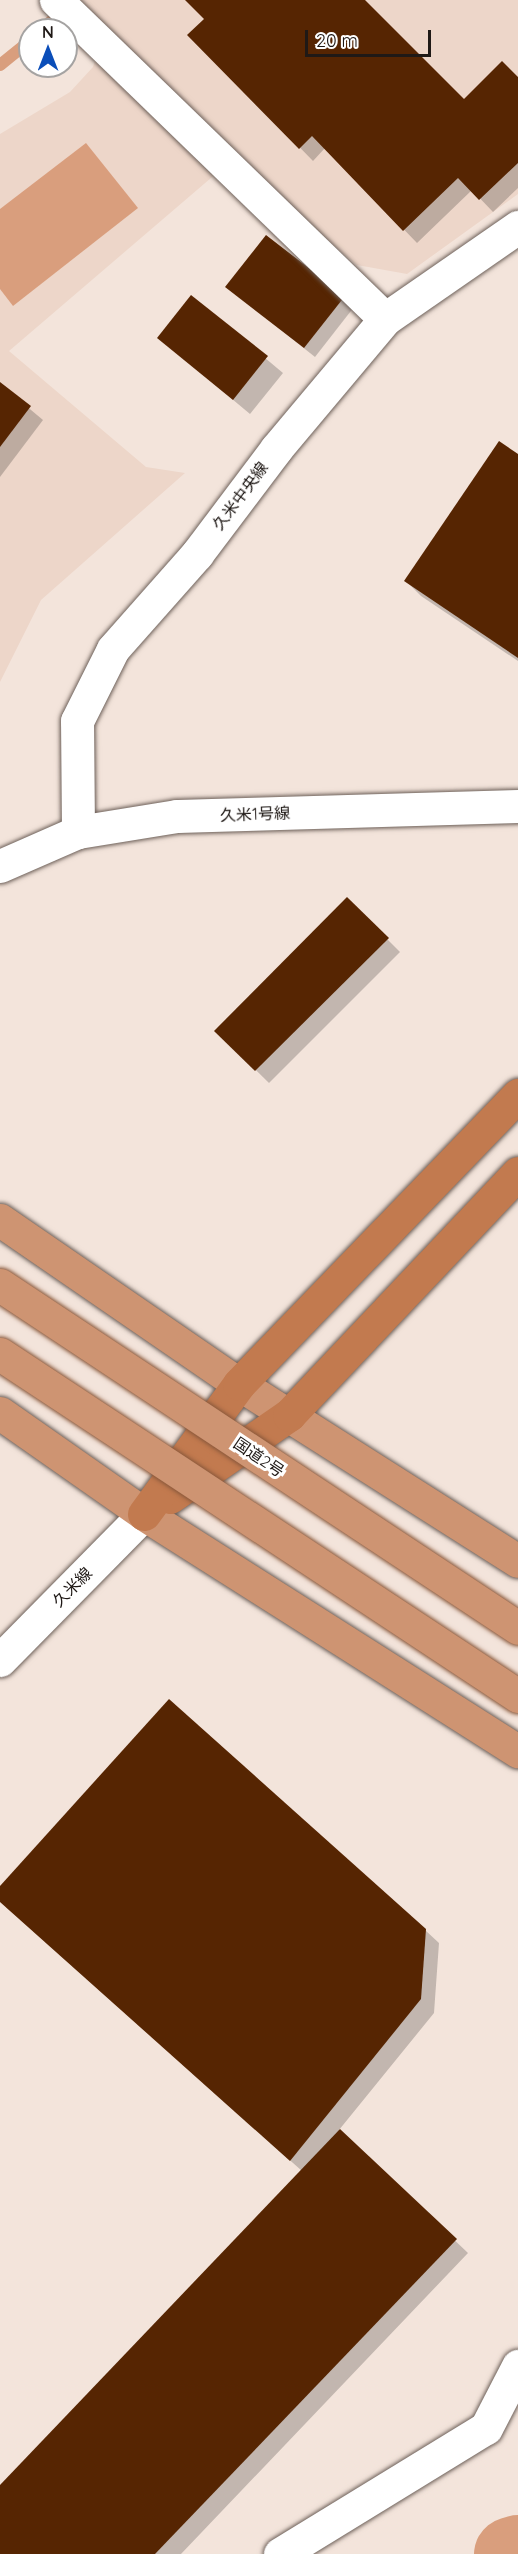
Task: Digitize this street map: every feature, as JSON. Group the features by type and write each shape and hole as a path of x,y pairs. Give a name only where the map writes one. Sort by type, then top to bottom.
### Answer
{"highway":[{"path":"144,1514 239,1384 518,1095"},
{"path":"144,1514 290,1415 518,1173"},
{"path":"0,1220 239,1384 518,1561"},
{"name":"国道2号","path":"0,1285 518,1628"},
{"path":"0,1354 518,1696"},
{"path":"0,1413 144,1514 518,1751"}],"street":[{"path":"56,0 385,319"},
{"name":"久米中央線","path":"78,832 77,721 113,649 197,554 276,449 385,319 518,227"},
{"name":"久米1号線","path":"0,866 78,832 177,816 518,806"},
{"name":"久米線","path":"0,1660 144,1514"},
{"path":"280,2554 486,2428 518,2366"}],"shaded area":[{"path":"79,0 518,0 518,194 407,274 357,265 232,160 9,351 146,467 185,473 41,600 0,682 0,134 70,92 93,67 106,26"},
{"path":"86,143 138,208 13,306 0,289 0,209"}],"building":[{"path":"185,0 365,0 464,99 502,61 518,77 518,163 479,200 458,178 403,231 312,136 299,149 187,35 204,19"},
{"path":"266,235 345,296 304,348 225,287"},
{"path":"191,295 268,356 233,400 157,338"},
{"path":"0,382 31,406 0,447"},
{"path":"499,441 518,454 518,658 404,581"},
{"path":"347,897 389,938 255,1071 214,1031"},
{"path":"169,1699 426,1929 421,1999 290,2161 0,1902 0,1886"},
{"path":"340,2129 457,2239 155,2554 0,2554 0,2485"}],"waterway":[{"path":"55,18 63,10"},
{"path":"0,65 18,51"},
{"path":"511,2554 518,2552"}]}
